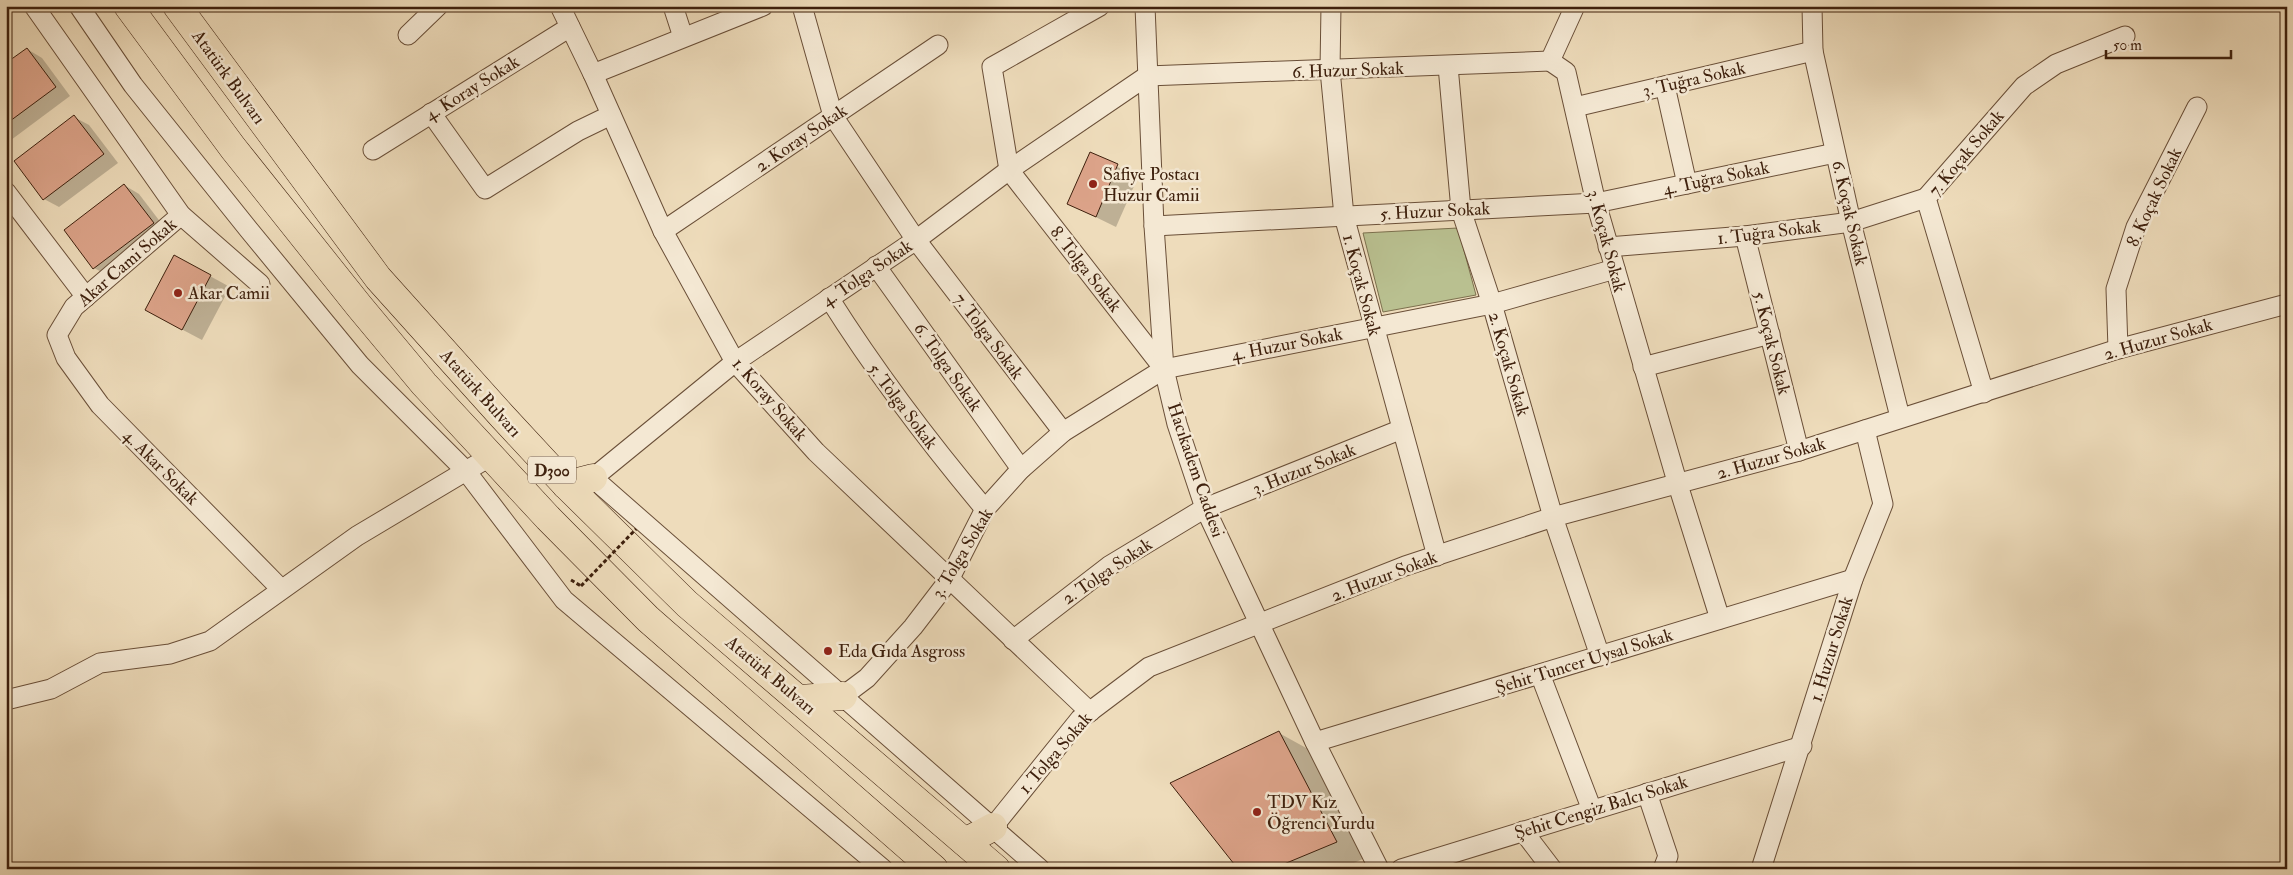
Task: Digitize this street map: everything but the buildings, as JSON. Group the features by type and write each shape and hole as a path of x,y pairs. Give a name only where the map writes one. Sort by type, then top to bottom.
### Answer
{"highway":[{"name":"Atatürk Bulvarı","path":"128,6 233,148 353,298 424,384 548,518 648,619 934,869"},
{"name":"Atatürk Bulvarı","path":"177,6 378,278 566,485 687,604 996,869"},
{"path":"566,485 593,478"},
{"path":"800,699 843,696"},
{"path":"965,842 993,827"}],"street":[{"path":"34,6 181,215 260,284"},
{"path":"79,6 133,85 360,365 466,471 564,600 883,869"},
{"path":"408,34 438,6"},
{"name":"1. Koray Sokak","path":"560,6 664,231 735,362 816,452 1090,712"},
{"path":"674,6 683,37"},
{"path":"593,74 763,6"},
{"name":"7. Tolga Sokak","path":"802,6 833,116 916,240 1062,432"},
{"path":"1009,170 992,66 1100,6"},
{"name":"Hacıkadem Caddesi","path":"1145,6 1154,226 1164,369 1177,424 1206,508 1315,742 1379,869"},
{"name":"1. Koçak Sokak","path":"1331,6 1330,70 1344,216 1373,327 1438,556"},
{"path":"1550,61 1575,6"},
{"name":"6. Koçak Sokak","path":"1812,6 1813,51 1851,222 1900,417"},
{"name":"4. Koray Sokak","path":"373,150 570,27"},
{"name":"7. Koçak Sokak","path":"1984,393 1926,198 2024,86 2056,64 2125,36"},
{"name":"2. Koray Sokak","path":"664,231 938,45"},
{"name":"3. Tuğra Sokak","path":"1575,107 1813,51"},
{"name":"6. Huzur Sokak","path":"1147,76 1550,61"},
{"name":"3. Koçak Sokak","path":"1550,61 1566,72 1596,203 1614,269 1720,619"},
{"name":"2. Koçak Sokak","path":"1448,66 1461,210 1492,304 1553,517 1600,656"},
{"name":"4. Tolga Sokak","path":"593,478 735,362 916,240 1009,170 1147,76"},
{"path":"1665,86 1688,184"},
{"name":"8. Koçak Sokak","path":"2118,349 2116,289 2136,227 2197,106"},
{"path":"431,113 485,189 578,131 611,114"},
{"name":"4. Tuğra Sokak","path":"1596,203 1836,153"},
{"name":"8. Tolga Sokak","path":"1009,170 1164,369"},
{"path":"6,192 86,297"},
{"name":"1. Tuğra Sokak","path":"1608,247 1745,236 1851,222 1926,198"},
{"name":"5. Huzur Sokak","path":"1154,226 1596,203"},
{"name":"Akar Cami Sokak","path":"57,335 74,307 181,215"},
{"name":"5. Koçak Sokak","path":"1745,236 1799,451"},
{"name":"6. Tolga Sokak","path":"876,266 1021,469"},
{"name":"4. Huzur Sokak","path":"1164,369 1492,304 1614,269"},
{"name":"5. Tolga Sokak","path":"828,298 867,359 900,405 985,509"},
{"name":"2. Huzur Sokak","path":"1260,625 1404,566 1553,517 1799,451 1900,417 1984,393 2118,349 2287,304"},
{"path":"1643,367 1770,334"},
{"name":"4. Akar Sokak","path":"57,335 66,358 100,406 281,589"},
{"name":"3. Tolga Sokak","path":"843,696 867,678 913,627 949,580 985,509 1021,469 1062,432 1164,369"},
{"name":"3. Huzur Sokak","path":"1206,508 1402,429"},
{"name":"1. Huzur Sokak","path":"1761,869 1802,746 1853,579 1883,504 1866,430"},
{"path":"6,700 51,689 100,663 170,654 210,640 357,536 491,456"},
{"path":"593,478 1040,869"},
{"name":"2. Tolga Sokak","path":"1013,640 1110,566 1206,508"},
{"name":"Şehit Tuncer Uysal Sokak","path":"1315,742 1853,579"},
{"name":"1. Tolga Sokak","path":"993,827 1080,719 1149,667 1260,625"},
{"path":"1540,674 1592,810"},
{"name":"Şehit Cengiz Balcı Sokak","path":"1401,869 1802,746"},
{"path":"1647,793 1668,856 1663,869"},
{"path":"1523,831 1552,869"}],"path":[{"path":"581,586 636,529"}],"green space":[{"path":"1458,228 1476,295 1383,312 1363,233"}],"place":[{"name":"Safiye Postacı Huzur Camii","path":"1093,184"},
{"name":"Akar Camii","path":"178,293"},
{"name":"Eda Gıda Asgross","path":"828,651"},
{"name":"TDV Kız Öğrenci Yurdu","path":"1257,812"}]}
